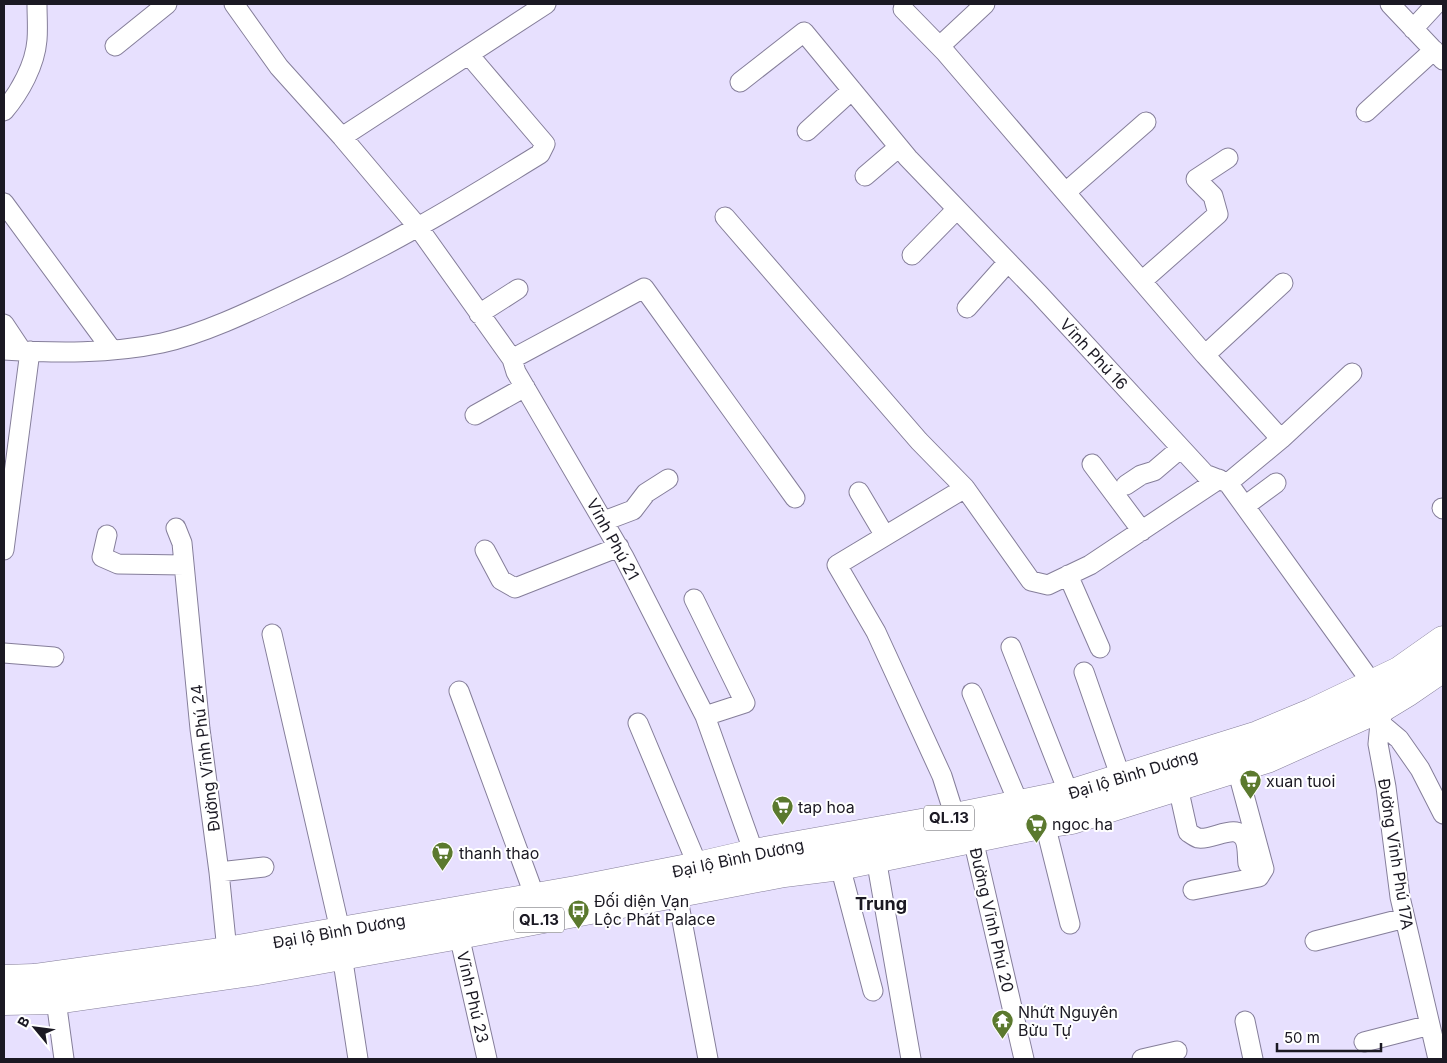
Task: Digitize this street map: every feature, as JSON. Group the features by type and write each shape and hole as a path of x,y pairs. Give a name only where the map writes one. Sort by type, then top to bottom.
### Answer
{"highway":[{"name":"Đại lộ Bình Dương","path":"1379,704 1399,671 1443,640"},
{"name":"Đại lộ Bình Dương","path":"4,1001 56,1000 251,972 341,943 535,897 698,866 840,866 1072,820 1267,759 1379,704 1408,692 1443,668"},
{"name":"Đại lộ Bình Dương","path":"4,979 34,978 227,951 459,935 677,894 758,865 955,816 1069,794 1258,735 1311,713 1379,704"}],"street":[{"path":"4,111 24,82 31,65 37,41 37,4"},
{"path":"115,46 166,4"},
{"name":"Vĩnh Phú 21","path":"234,4 279,67 342,137 418,227 512,359 516,372 619,547 704,716 758,865"},
{"path":"342,137 546,4"},
{"path":"940,46 985,4"},
{"path":"1366,112 1439,55 1390,4"},
{"path":"1413,29 1436,4"},
{"path":"903,9 940,46 1205,355 1281,439"},
{"name":"Vĩnh Phú 16","path":"740,82 804,32 908,158 1008,262 1205,474 1223,481 1244,506 1379,704 1399,739 1420,769 1443,814"},
{"path":"18,351 73,352 112,350 163,343 200,332 314,281 418,227 540,154 545,144 469,55"},
{"path":"807,131 852,90"},
{"path":"1066,192 1146,122"},
{"path":"865,176 899,146"},
{"path":"1142,281 1218,214 1213,196 1196,179 1228,158"},
{"path":"4,203 112,350"},
{"path":"912,255 958,209"},
{"path":"725,217 919,441 965,488 1031,581 1048,585 1090,565 1223,481 1281,439 1352,373"},
{"path":"967,308 1008,262"},
{"path":"1205,355 1283,283"},
{"path":"512,359 644,288 795,498"},
{"path":"479,314 518,289"},
{"path":"4,324 18,351 4,550"},
{"path":"475,415 525,387"},
{"path":"1126,485 1141,475 1154,470 1181,448"},
{"path":"1092,464 1142,531"},
{"path":"604,521 633,510 646,493 668,479"},
{"path":"1244,506 1276,483"},
{"path":"955,816 942,776 876,632 835,561 885,536 965,488"},
{"path":"859,492 885,536"},
{"name":"Đường Vĩnh Phú 24","path":"176,528 182,543 200,729 219,872 227,951"},
{"path":"108,535 102,557 118,564 184,565"},
{"path":"485,550 502,580 515,588 619,547"},
{"path":"1068,575 1100,648"},
{"path":"694,599 745,703 704,716"},
{"path":"272,634 341,943 358,1059"},
{"path":"1011,647 1069,794"},
{"path":"4,653 54,657"},
{"path":"1084,672 1121,778"},
{"path":"459,691 535,897"},
{"path":"972,693 1019,804"},
{"name":"Đường Vĩnh Phú 17A","path":"1379,704 1378,744 1386,787 1400,897 1438,1059"},
{"path":"638,723 698,866"},
{"path":"1193,890 1259,877 1264,869 1237,769"},
{"path":"1178,787 1188,832 1197,838 1234,831 1240,833 1245,840 1248,864"},
{"path":"1045,824 1070,924"},
{"name":"Đường Vĩnh Phú 20","path":"974,839 1024,1059"},
{"path":"876,858 911,1059"},
{"path":"840,866 873,991"},
{"path":"219,872 264,867"},
{"path":"677,894 705,1059"},
{"path":"1316,941 1405,918"},
{"name":"Vĩnh Phú 23","path":"459,935 487,1059"},
{"path":"56,1000 64,1059"},
{"path":"1245,1022 1253,1059"},
{"path":"1364,1042 1430,1025"},
{"path":"1142,1059 1177,1051"}],"place":[{"name":"xuan tuoi","path":"1250,800"},
{"name":"tap hoa","path":"782,826"},
{"name":"ngoc ha","path":"1036,843"},
{"name":"thanh thao","path":"443,872"},
{"name":"Đối diện Vạn Lộc Phát Palace","path":"578,929"},
{"name":"Nhứt Nguyên Bửu Tự","path":"1002,1040"}],"district":[{"name":"Trung","path":"881,904"}]}
